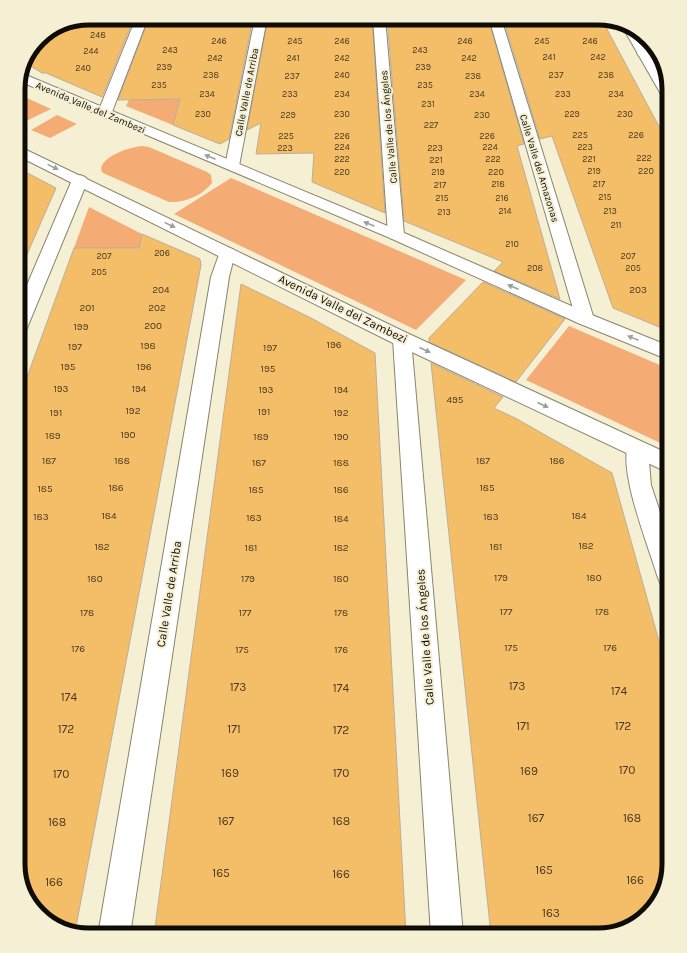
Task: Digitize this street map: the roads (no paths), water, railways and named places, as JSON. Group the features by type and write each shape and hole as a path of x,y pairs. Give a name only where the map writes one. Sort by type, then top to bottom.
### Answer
{"street":[{"path":"105,112 139,25"},
{"name":"Calle Valle de Arriba","path":"232,166 260,25"},
{"name":"Calle Valle de los Ángeles","path":"380,25 396,235"},
{"name":"Calle Valle del Amazonas","path":"497,25 585,318"},
{"path":"634,36 661,83"},
{"path":"644,53 651,54"},
{"name":"Avenida Valle del Zambezi","path":"26,79 396,235 662,350"},
{"name":"Avenida Valle del Zambezi","path":"25,153 402,339 662,461"},
{"path":"25,311 80,180"},
{"name":"Calle Valle de Arriba","path":"115,928 219,285 227,253"},
{"name":"Calle Valle de los Ángeles","path":"402,339 446,928"},
{"path":"638,450 640,485 662,553"}]}
